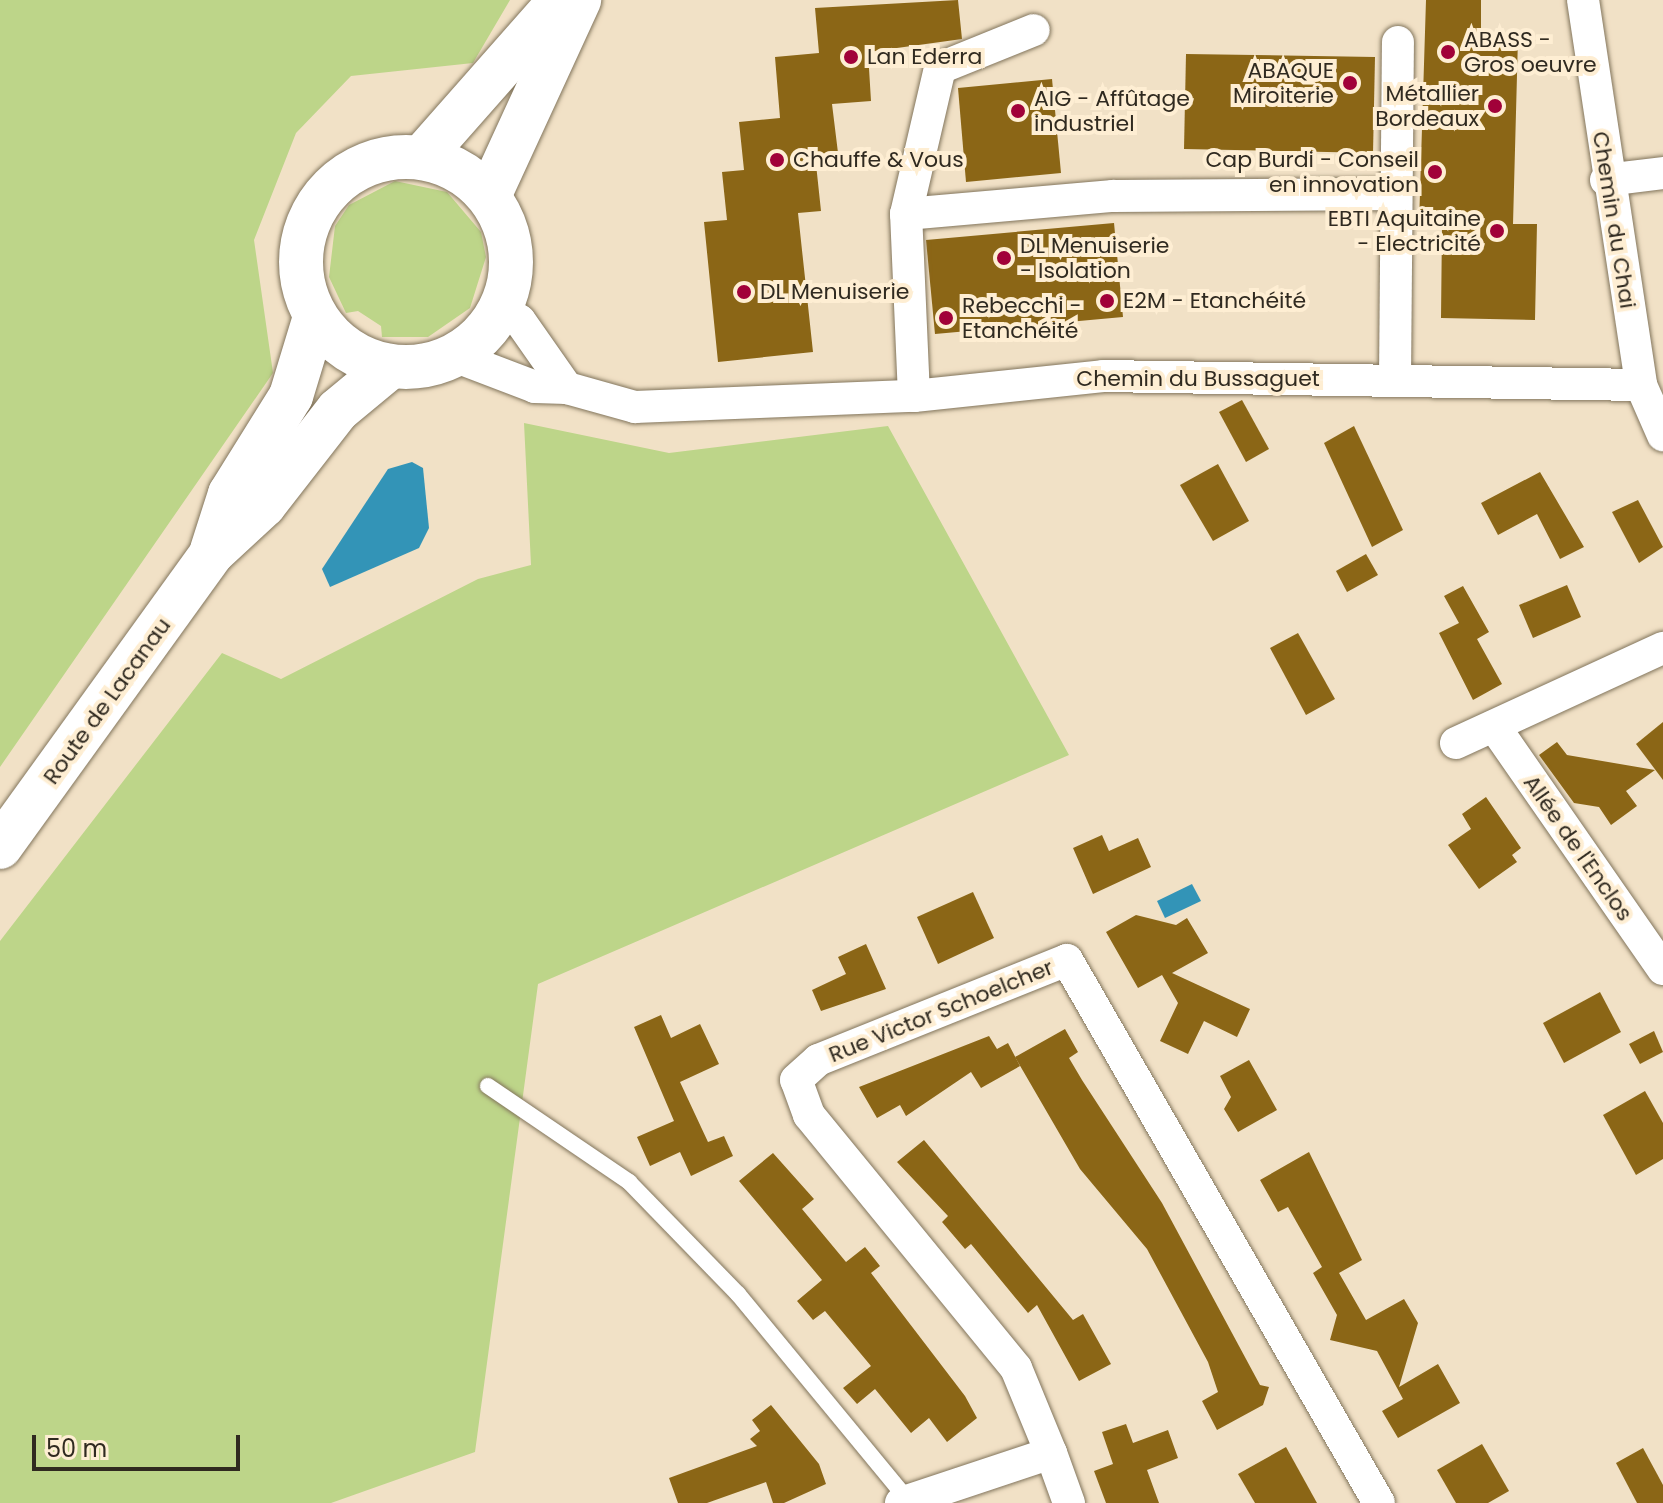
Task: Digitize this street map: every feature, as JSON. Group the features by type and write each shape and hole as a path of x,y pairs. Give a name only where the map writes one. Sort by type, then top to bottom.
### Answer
{"main road":[{"path":"422,157 560,0"},
{"path":"489,196 579,0"},
{"path":"212,553 264,505 338,410 390,367 454,356 501,309 511,272 510,240 489,196 460,170 422,157 355,168 319,200 301,243 301,284 315,317 336,342 390,367"},
{"path":"212,553 230,494 298,382 315,317"},
{"name":"Route de Lacanau","path":"0,847 212,553"}],"street":[{"name":"Chemin du Chai","path":"1583,0 1606,180 1641,385 1663,435"},
{"path":"914,396 906,214 940,68 1034,30"},
{"path":"1395,379 1398,42"},
{"path":"1606,180 1663,173"},
{"path":"906,214 1113,196 1396,194"},
{"path":"501,309 520,321 567,388"},
{"name":"Chemin du Bussaguet","path":"454,356 535,387 567,388 635,407 914,396 1103,376 1641,385"},
{"path":"1456,743 1663,648"},
{"name":"Allée de l'Enclos","path":"1494,726 1663,969"},
{"name":"Rue Victor Schoelcher","path":"1069,1503 1016,1368 809,1115 796,1080 818,1060 1067,960 1379,1503"},
{"path":"905,1502 1051,1453"}],"lane":[{"path":"488,1086 629,1182 738,1294 905,1502"}],"green space":[{"path":"0,0 510,0 473,63 351,76 296,133 254,240 273,373 0,767"},
{"path":"395,181 447,192 481,232 486,257 470,308 428,337 382,337 381,326 358,311 346,313 329,277 335,226 349,205"},
{"path":"524,423 669,453 888,426 1069,755 538,984 475,1452 331,1503 0,1503 0,941 222,653 281,679 478,579 531,565"}],"water":[{"path":"412,462 423,468 429,528 419,548 330,587 322,569 388,469"},
{"path":"1192,884 1201,901 1165,918 1157,901"}],"building":[{"path":"958,0 962,39 868,52 871,101 832,104 839,161 816,164 821,211 798,213 813,352 718,362 704,222 727,220 722,172 744,170 739,122 780,118 775,57 819,53 815,8"},
{"path":"1426,0 1481,0 1481,37 1518,38 1513,224 1537,224 1535,320 1441,318 1442,225 1419,224"},
{"path":"1186,54 1375,57 1373,153 1184,149"},
{"path":"1052,79 1061,173 966,182 958,88"},
{"path":"1114,223 1123,317 935,334 926,240"},
{"path":"1242,400 1269,449 1246,462 1219,412"},
{"path":"1354,426 1403,530 1372,547 1324,443"},
{"path":"1218,464 1249,521 1213,541 1180,485"},
{"path":"1540,472 1584,547 1560,559 1537,514 1498,535 1481,503"},
{"path":"1638,500 1663,547 1639,563 1612,512"},
{"path":"1366,554 1378,575 1347,592 1336,571"},
{"path":"1567,585 1581,617 1533,638 1519,605"},
{"path":"1463,586 1489,632 1477,639 1502,684 1473,700 1439,633 1459,623 1444,596"},
{"path":"1298,633 1335,699 1306,715 1270,648"},
{"path":"1663,722 1663,780 1636,744"},
{"path":"1557,742 1567,755 1655,770 1626,791 1637,806 1611,825 1599,807 1574,803 1539,755"},
{"path":"1486,797 1521,848 1512,855 1517,862 1479,889 1448,845 1471,829 1462,814"},
{"path":"1102,835 1109,851 1138,838 1151,867 1093,894 1073,848"},
{"path":"973,892 994,938 938,964 917,917"},
{"path":"1136,915 1176,925 1187,918 1208,953 1172,973 1250,1009 1237,1037 1204,1021 1188,1054 1160,1041 1178,1003 1162,975 1138,988 1106,932"},
{"path":"866,944 886,989 821,1011 812,990 846,974 838,957"},
{"path":"1600,992 1621,1032 1564,1063 1543,1023"},
{"path":"661,1015 671,1038 700,1024 719,1064 680,1082 708,1142 724,1136 733,1156 691,1176 680,1152 650,1166 637,1137 674,1121 634,1027"},
{"path":"1065,1029 1078,1052 1069,1058 1162,1203 1260,1385 1269,1387 1263,1405 1217,1430 1202,1401 1218,1392 1208,1362 1147,1249 1080,1169 1015,1057"},
{"path":"1654,1031 1663,1052 1640,1064 1629,1044"},
{"path":"989,1036 997,1049 1008,1043 1020,1066 981,1088 971,1072 906,1116 900,1105 877,1118 859,1087"},
{"path":"1249,1060 1277,1110 1238,1132 1224,1109 1231,1097 1220,1076"},
{"path":"1645,1091 1663,1123 1663,1159 1636,1175 1603,1115"},
{"path":"924,1140 1073,1320 1083,1314 1111,1364 1079,1381 1037,1305 1028,1313 971,1244 965,1249 942,1222 948,1216 897,1162"},
{"path":"1309,1152 1362,1260 1339,1273 1366,1320 1404,1299 1418,1323 1399,1387 1438,1364 1460,1403 1398,1438 1382,1411 1403,1399 1377,1351 1330,1340 1337,1315 1313,1273 1322,1267 1288,1207 1278,1212 1260,1180"},
{"path":"773,1153 814,1199 802,1209 846,1262 865,1247 880,1266 871,1273 965,1396 977,1418 947,1442 929,1418 911,1433 875,1389 857,1404 843,1388 871,1366 825,1311 813,1320 797,1301 822,1280 739,1181"},
{"path":"771,1405 819,1464 826,1484 784,1503 773,1503 766,1482 707,1503 678,1503 669,1478 757,1446 750,1439 760,1431 752,1420"},
{"path":"1126,1424 1133,1443 1168,1430 1178,1458 1147,1470 1159,1503 1106,1503 1094,1471 1113,1464 1102,1432"},
{"path":"1482,1444 1509,1491 1488,1503 1456,1503 1437,1470"},
{"path":"1286,1447 1317,1503 1255,1503 1238,1474"},
{"path":"1643,1448 1663,1485 1663,1503 1637,1503 1616,1463"}],"place":[{"name":"ABASS - Gros oeuvre","path":"1448,52"},
{"name":"Lan Ederra","path":"851,57"},
{"name":"ABAQUE Miroiterie","path":"1350,83"},
{"name":"Métallier Bordeaux","path":"1495,106"},
{"name":"AIG - Affûtage industriel","path":"1018,111"},
{"name":"Chauffe & Vous","path":"777,160"},
{"name":"Cap Burdi - Conseil en innovation","path":"1435,172"},
{"name":"EBTI Aquitaine - Electricité","path":"1497,231"},
{"name":"DL Menuiserie - Isolation","path":"1004,258"},
{"name":"DL Menuiserie","path":"744,292"},
{"name":"E2M - Etanchéité","path":"1107,301"},
{"name":"Rebecchi - Etanchéité","path":"946,318"}]}
